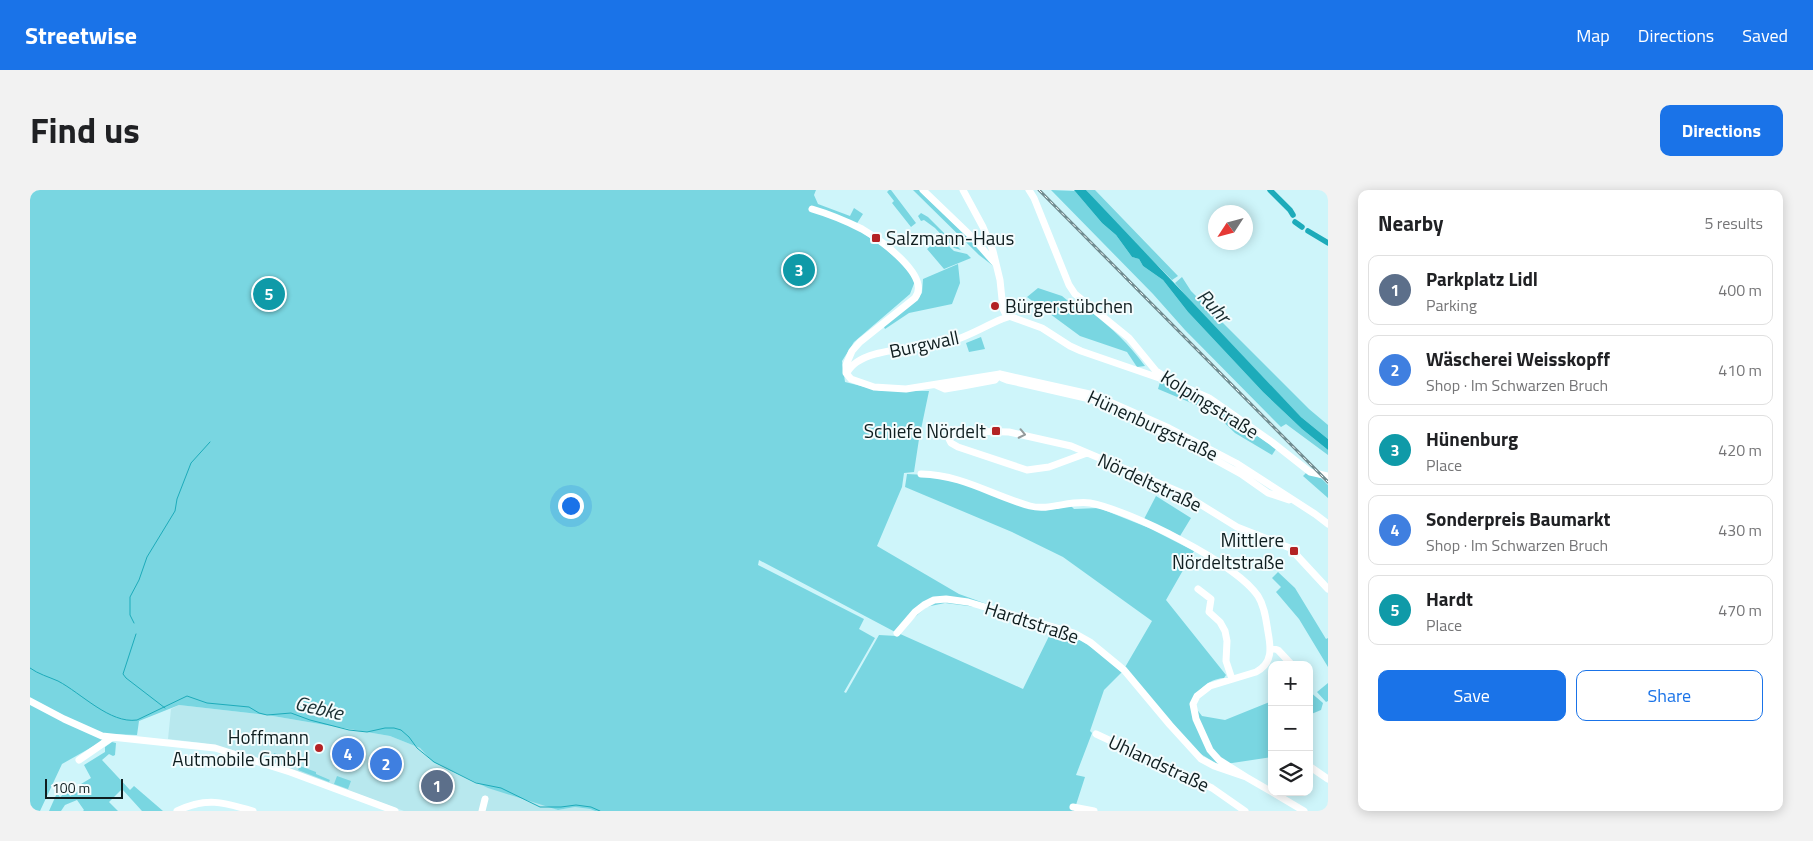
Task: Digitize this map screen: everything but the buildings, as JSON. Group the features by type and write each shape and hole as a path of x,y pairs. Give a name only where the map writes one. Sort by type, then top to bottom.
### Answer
{"street":[{"path":"922,190 972,237 997,266"},
{"path":"964,190 983,227 997,266 1003,309 1008,317 1039,326 1081,351 1173,382"},
{"name":"Kolpingstraße","path":"1029,190 1072,290 1122,332 1151,365 1173,382 1216,403 1272,442 1310,472 1328,476"},
{"path":"812,209 832,215 868,232 908,265 920,285 919,292 915,298 860,342 852,351 849,363"},
{"path":"996,321 1003,309"},
{"name":"Burgwall","path":"846,373 849,363 877,354 950,342 1008,317"},
{"name":"Hünenburgstraße","path":"846,373 856,382 879,388 913,388 1000,377 1078,391 1109,401 1168,428 1236,463 1328,524"},
{"name":"Nördeltstraße","path":"1087,453 1049,467 1027,470 951,443 953,435 976,430 1010,432 1056,442 1087,453 1182,493 1237,527 1290,548 1328,589"},
{"path":"921,474 951,477 1033,506 1073,502 1092,504 1127,515 1168,534 1219,563 1255,592 1264,610 1272,648 1269,659 1261,669 1210,686 1195,700 1193,710 1204,740 1213,754 1246,777"},
{"path":"1198,589 1211,599 1209,612"},
{"name":"Hardtstraße","path":"897,633 915,612 924,605 934,600 946,599 968,602 1071,632 1090,642 1124,670 1201,759 1214,766 1246,777 1268,790"},
{"path":"1209,612 1220,622 1225,631 1228,641 1226,664 1232,679"},
{"path":"1201,615 1209,612"},
{"path":"1272,648 1278,650 1288,661"},
{"path":"30,701 90,732 111,738 215,748 290,772 395,811"},
{"name":"Uhlandstraße","path":"1096,734 1212,788 1245,811"},
{"path":"79,760 111,738"},
{"path":"1313,769 1328,779"},
{"name":"Hardtstraße","path":"1279,796 1304,811"},
{"path":"482,811 485,799"},
{"path":"177,811 194,803 210,801 224,802 253,811"},
{"path":"1073,807 1094,811"}],"shaded area":[{"path":"30,190 816,190 814,195 818,204 850,216 854,208 863,214 854,228 888,251 910,273 915,281 910,294 854,342 842,361 845,382 881,391 929,391 914,472 904,473 902,487 877,546 959,594 1073,635 1124,669 1152,621 1063,557 1012,532 905,487 907,474 945,476 1036,510 1070,505 1074,509 1099,508 1149,528 1194,551 1166,600 1226,675 1224,678 1208,683 1203,687 1190,706 1195,707 1202,716 1225,720 1268,703 1268,758 1219,765 1199,753 1124,670 1104,690 1090,731 1092,733 1076,775 1085,777 1074,811 595,811 575,807 558,810 488,788 433,762 420,748 390,736 267,715 179,705 139,721 137,735 107,734 99,743 62,764 40,811 30,811","holes":["759,560 897,633 897,636 879,635 846,693 844,692 875,638 859,629 864,619 758,565","945,603 976,607 1053,628 1023,689 898,633 926,607"]},
{"path":"891,190 916,223 911,227 892,203 894,201 887,192"},
{"path":"913,190 919,190 993,262 992,265 979,255"},
{"path":"1051,190 1075,191 1102,223 1116,235 1132,257 1139,259 1143,266 1163,280 1188,312 1263,392 1302,429 1328,450 1328,455 1286,424 1281,427"},
{"path":"1074,190 1086,190 1301,417 1328,439 1328,450 1302,429 1263,392 1188,312 1163,280 1143,266 1139,259 1132,257 1116,235 1102,223"},
{"path":"1086,190 1095,190 1178,276 1172,280"},
{"path":"921,213 928,217 961,250 954,248 935,228 924,220 921,221 918,216"},
{"path":"940,238 954,251 967,254 971,258 944,269 927,249"},
{"path":"958,264 960,283 952,304 909,313 885,329 883,325 922,293 923,279"},
{"path":"1182,277 1191,291 1309,409 1328,425 1328,439 1301,417 1199,311 1175,283"},
{"path":"1038,288 1062,296 1083,313 1091,312 1120,337 1145,366 1137,367 1127,352 1080,336 1027,297"},
{"path":"981,337 985,349 969,352 966,343"},
{"path":"1160,382 1186,391 1216,407 1276,449 1272,455 1235,433 1213,412 1158,389"},
{"path":"1306,473 1321,478 1328,485 1328,498 1303,476"},
{"path":"1156,496 1191,518 1180,536 1144,519"},
{"path":"1278,572 1295,588 1326,639 1328,638 1328,667 1299,619 1276,592 1281,587 1272,578"},
{"path":"1328,683 1328,701 1326,702 1317,692"},
{"path":"1313,694 1323,703 1321,710 1313,713"},
{"path":"179,705 267,715 390,736 420,748 433,762 558,810 575,807 595,811 404,811 245,753 202,743 168,739 171,709"},
{"path":"112,742 116,743 115,755 109,754 102,760 130,790 134,786 163,811 142,811 122,789 109,802 118,811 83,811 77,800 65,805 61,811 49,811 57,793 60,797 67,791 70,796 79,791 78,789 83,786 81,784 91,778 84,765 105,752 105,747"},
{"path":"274,753 295,760 291,768 271,761"},
{"path":"300,766 316,772 316,774 330,780 329,782 298,770"},
{"path":"337,776 351,781 348,789 334,784"}],"waterway":[{"path":"1270,190 1293,215"},
{"path":"1295,222 1302,227"},
{"path":"1308,231 1328,243"},
{"path":"134,623 130,615 130,597 139,580 147,557 175,511 177,499 191,463 210,442"},
{"path":"136,634 123,674 165,708"},
{"name":"Gebke","path":"30,668 67,686 106,713 127,720 137,720 187,696 207,703 249,707 267,715 291,713 349,730 367,732 394,728 401,730 417,748 434,762 476,783 501,788 540,807 576,805 591,807 600,811"}],"railway":[{"path":"1039,190 1328,482"}],"place":[{"name":"Salzmann-Haus","path":"876,238"},
{"name":"Hünenburg","path":"799,270"},
{"name":"Hardt","path":"269,294"},
{"name":"Bürgerstübchen","path":"995,306"},
{"name":"Schiefe Nördelt","path":"996,431"},
{"name":"Mittlere Nördeltstraße","path":"1294,551"},
{"name":"Hoffmann Autmobile GmbH","path":"319,748"},
{"name":"Sonderpreis Baumarkt","path":"348,754"},
{"name":"Wäscherei Weisskopff","path":"386,764"},
{"name":"Parkplatz Lidl","path":"437,786"}],"water label":[{"name":"Ruhr","path":"1214,306"}]}
